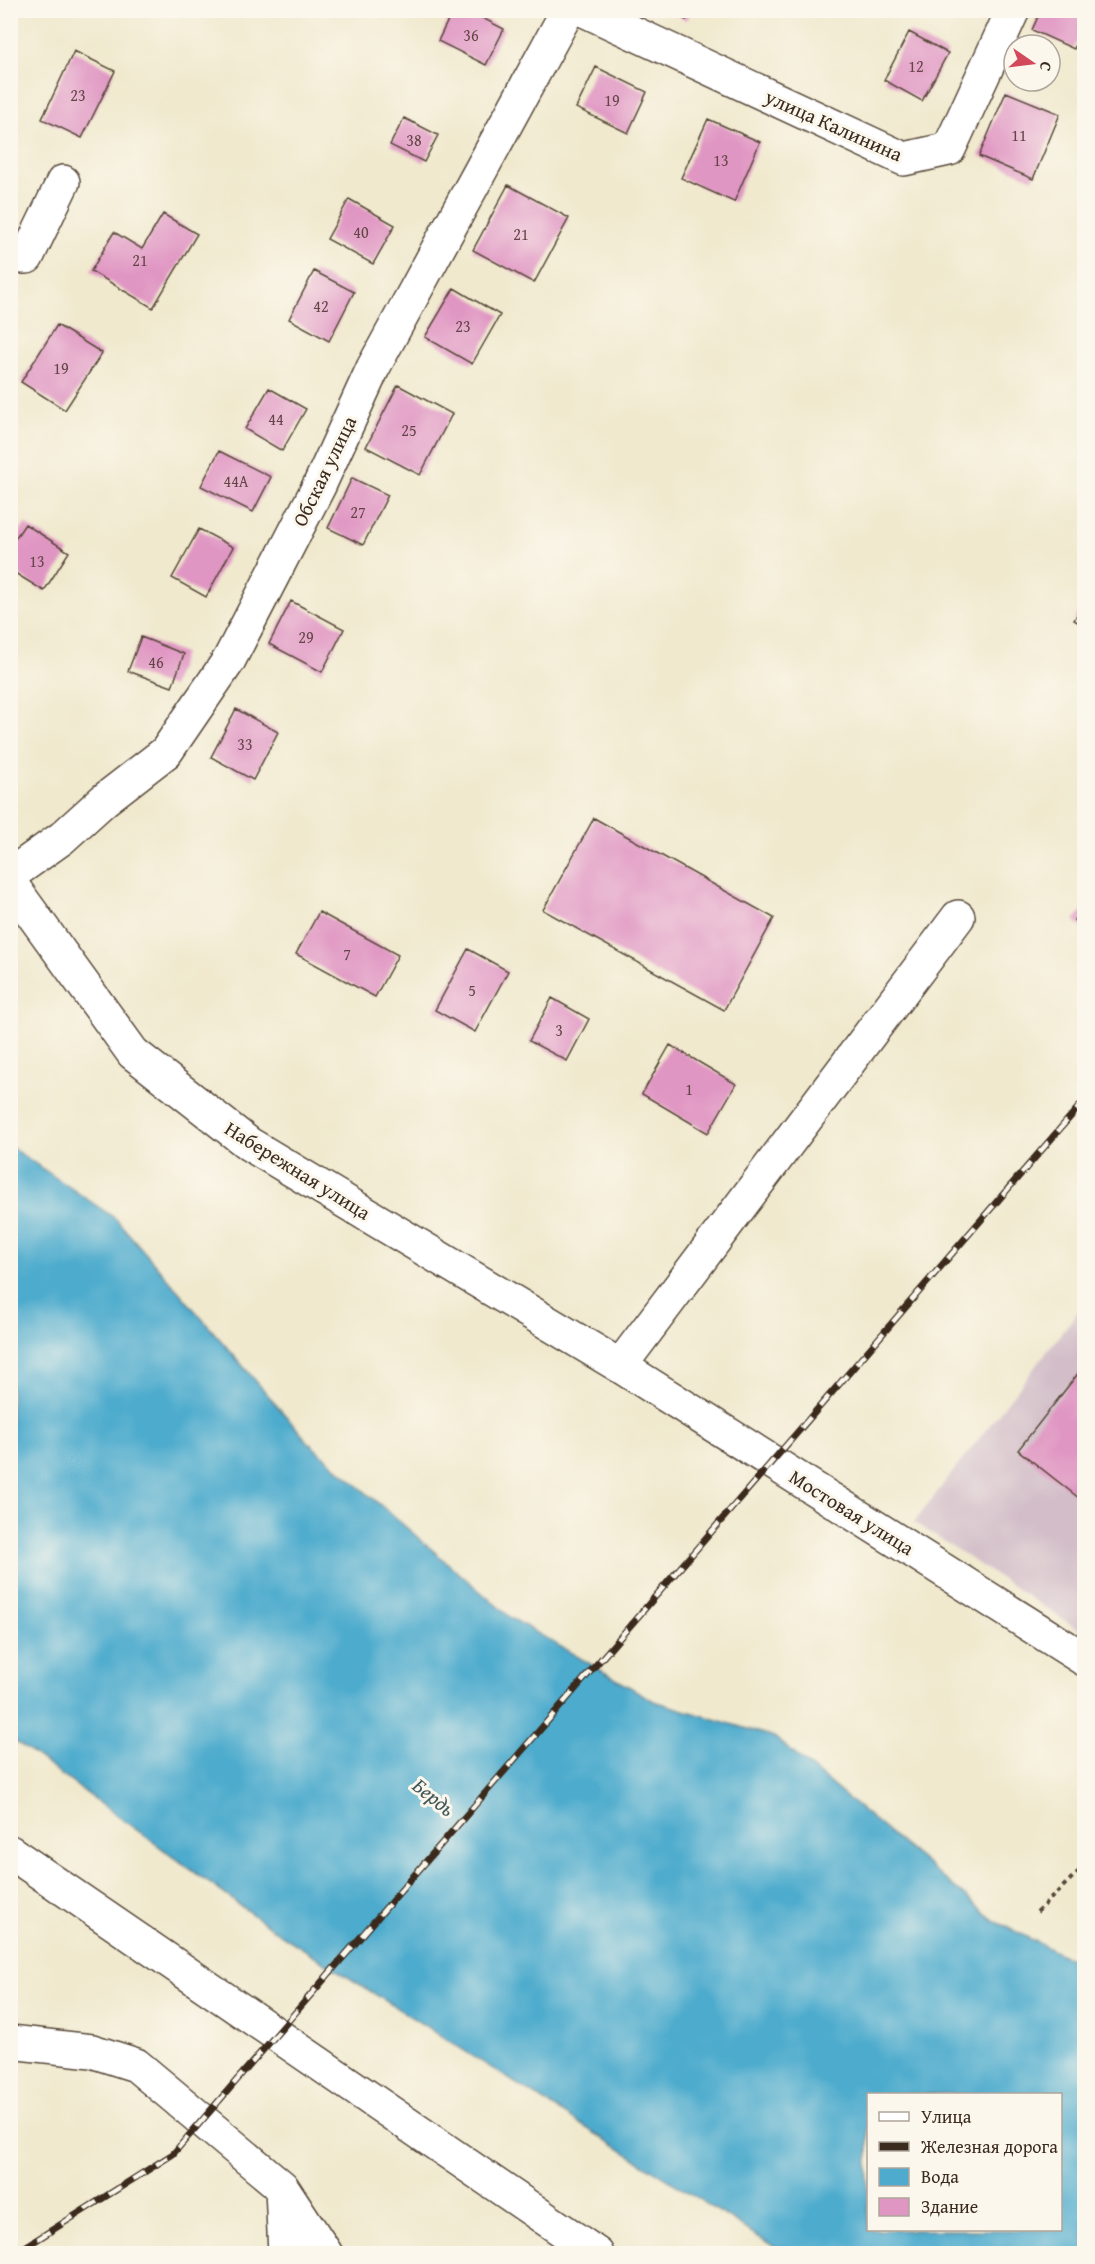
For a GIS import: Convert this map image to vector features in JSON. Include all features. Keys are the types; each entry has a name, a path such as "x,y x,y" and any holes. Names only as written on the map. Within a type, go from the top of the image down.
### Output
{"street":[{"name":"Обская улица","path":"10,875 62,838 104,800 166,752 229,660 319,486 373,368 568,10"},
{"name":"улица Калинина","path":"584,10 904,159 949,148 1013,10"},
{"path":"10,257 27,256 63,182"},
{"name":"Набережная улица","path":"10,883 133,1053 249,1144 620,1366"},
{"path":"620,1366 958,917"},
{"name":"Мостовая улица","path":"620,1366 1084,1659"},
{"path":"10,1852 597,2253"},
{"path":"10,2042 92,2051 136,2065 282,2187 326,2253"},
{"path":"282,2187 285,2253"}],"path":[{"path":"1037,1912 1081,1869 1084,1869"}],"shaded area":[{"path":"1084,1304 1084,1633 914,1522"}],"water":[{"name":"Бердь","path":"11,1147 116,1219 311,1445 511,1618 654,1701 774,1737 995,1921 1084,1966 1084,2253 784,2253 275,1931 11,1738"}],"building":[{"path":"453,10 467,10 504,29 486,65 438,41"},
{"path":"668,10 691,10 686,20"},
{"path":"1041,10 1084,10 1084,25 1074,49 1062,44 1062,33 1039,33 1032,30"},
{"path":"909,32 948,53 922,101 884,80"},
{"path":"74,51 115,71 82,138 42,119"},
{"path":"596,67 647,92 628,133 576,108"},
{"path":"1006,93 1060,114 1033,179 979,156"},
{"path":"404,118 438,135 424,162 390,145"},
{"path":"708,119 760,142 734,202 681,178"},
{"path":"508,185 569,218 534,283 473,250"},
{"path":"349,199 395,225 373,264 327,239"},
{"path":"163,214 197,234 153,308 91,271 114,232 142,249"},
{"path":"314,271 354,292 329,341 289,319"},
{"path":"454,288 500,315 472,364 425,337"},
{"path":"57,325 102,353 65,410 21,382"},
{"path":"398,385 452,414 420,475 366,447"},
{"path":"269,388 306,409 282,451 245,429"},
{"path":"219,451 271,477 253,512 201,486"},
{"path":"352,478 388,495 363,545 328,528"},
{"path":"25,524 69,552 44,591 10,570 10,546"},
{"path":"199,529 233,547 206,597 172,578"},
{"path":"291,601 344,629 322,672 269,644"},
{"path":"1084,603 1084,626 1074,620"},
{"path":"141,637 184,654 172,687 128,671"},
{"path":"236,709 278,732 253,780 211,757"},
{"path":"594,818 774,918 724,1010 543,910"},
{"path":"1084,909 1084,930 1074,920"},
{"path":"319,912 398,955 375,997 296,954"},
{"path":"468,949 508,971 475,1032 435,1010"},
{"path":"552,998 589,1019 567,1061 529,1041"},
{"path":"670,1045 736,1084 708,1133 642,1094"},
{"path":"1084,1366 1084,1502 1018,1450"}],"railway":[{"path":"14,2254 173,2154 1084,1101"}]}
